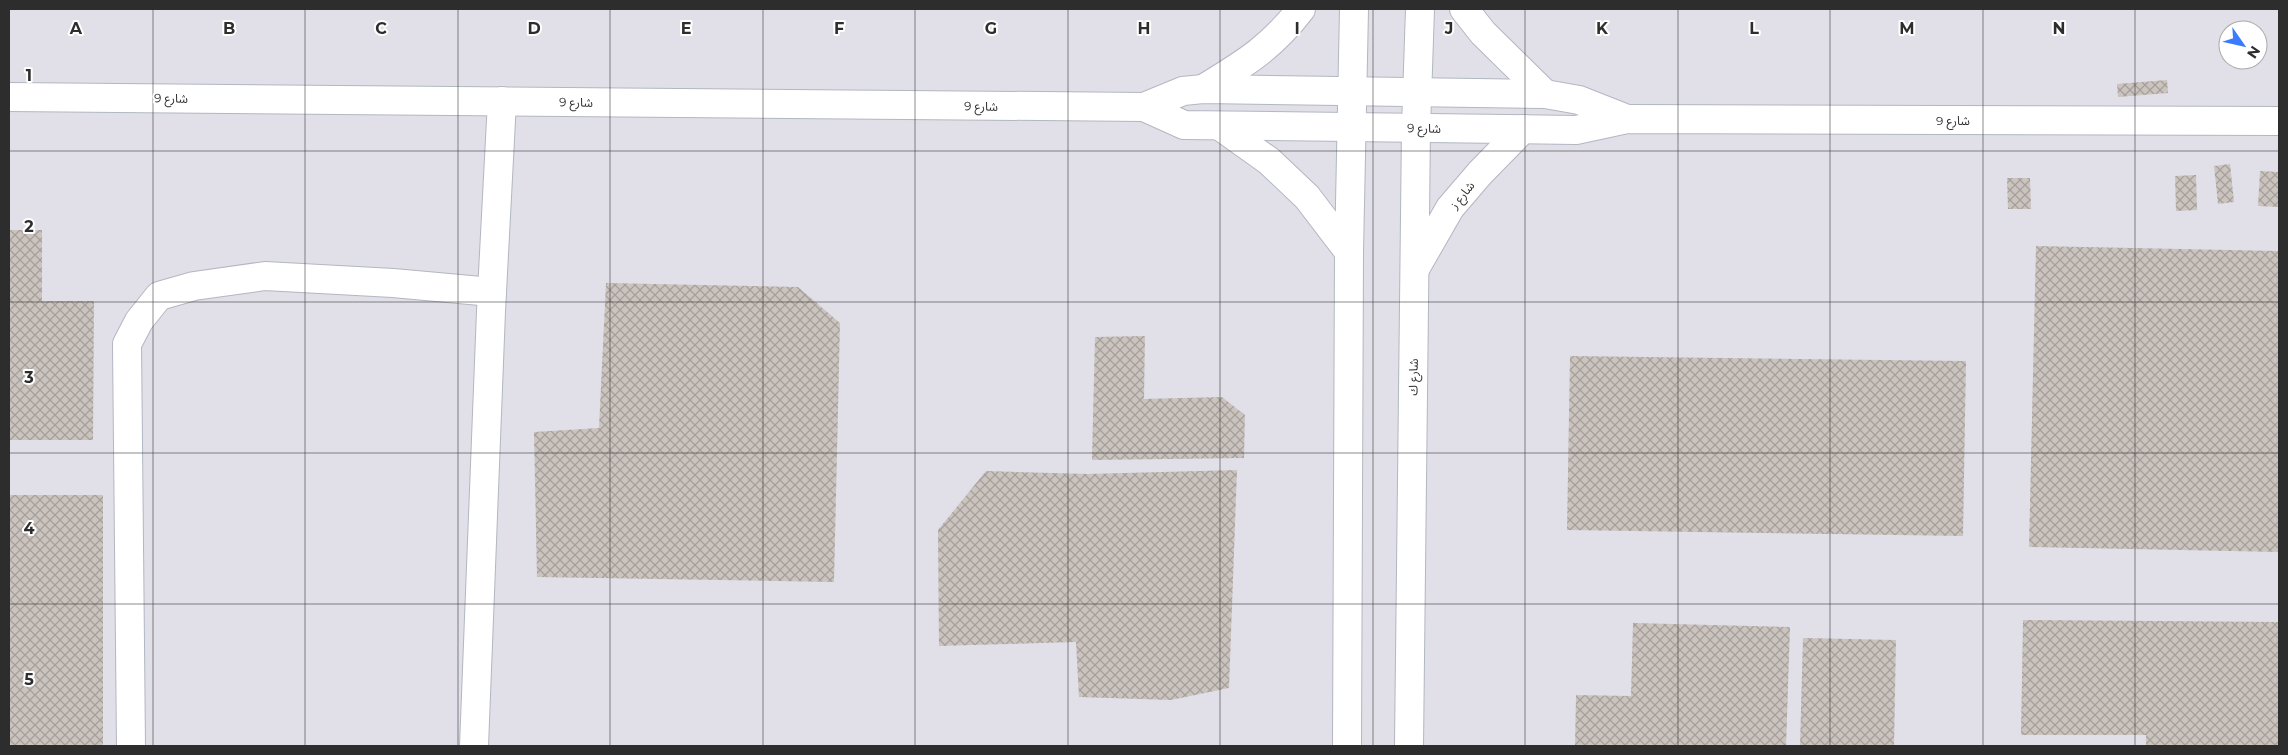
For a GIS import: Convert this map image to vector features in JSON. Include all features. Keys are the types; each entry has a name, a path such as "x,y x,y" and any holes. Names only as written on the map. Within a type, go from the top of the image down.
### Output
{"street":[{"path":"1203,89 1255,57 1285,30 1301,9"},
{"path":"1347,746 1349,252 1354,9"},
{"name":"شارع ك","path":"1409,746 1416,128 1420,9"},
{"path":"1464,9 1483,33 1545,94"},
{"name":"شارع 9","path":"1144,108 1183,91 1203,89 1545,94 1579,100 1627,119"},
{"name":"شارع 9","path":"9,97 1144,108 1184,125 1576,130 1627,119 2279,121"},
{"path":"474,746 492,292 502,101"},
{"path":"1220,126 1269,161 1307,197 1349,252"},
{"name":"شارع ز","path":"1415,271 1450,208 1480,173 1523,129"},
{"path":"131,746 127,344 139,321 159,296 194,286 266,276 393,283 492,292"}],"shaded area":[{"path":"9,9 2279,9 2279,746 9,746"}],"building":[{"path":"2167,80 2168,93 2118,97 2117,84"},
{"path":"2230,164 2234,202 2218,204 2214,166"},
{"path":"2260,171 2279,172 2279,207 2258,206"},
{"path":"2196,175 2197,210 2176,211 2175,176"},
{"path":"2007,178 2030,178 2031,209 2008,209"},
{"path":"9,230 42,230 42,301 94,301 93,440 9,440"},
{"path":"2036,246 2279,251 2279,552 2029,547"},
{"path":"606,283 798,287 840,323 834,582 537,577 534,432 599,428"},
{"path":"1145,336 1144,399 1222,397 1245,415 1244,458 1092,460 1095,337"},
{"path":"1570,356 1966,361 1963,536 1567,530"},
{"path":"1237,470 1229,688 1171,700 1079,697 1076,642 939,646 938,530 986,471 1088,474"},
{"path":"9,495 103,495 103,746 9,746"},
{"path":"2023,620 2279,622 2279,746 2146,746 2146,735 2021,735"},
{"path":"1633,623 1790,627 1786,746 1575,746 1576,695 1631,696"},
{"path":"1803,638 1896,640 1894,746 1800,746"}]}
